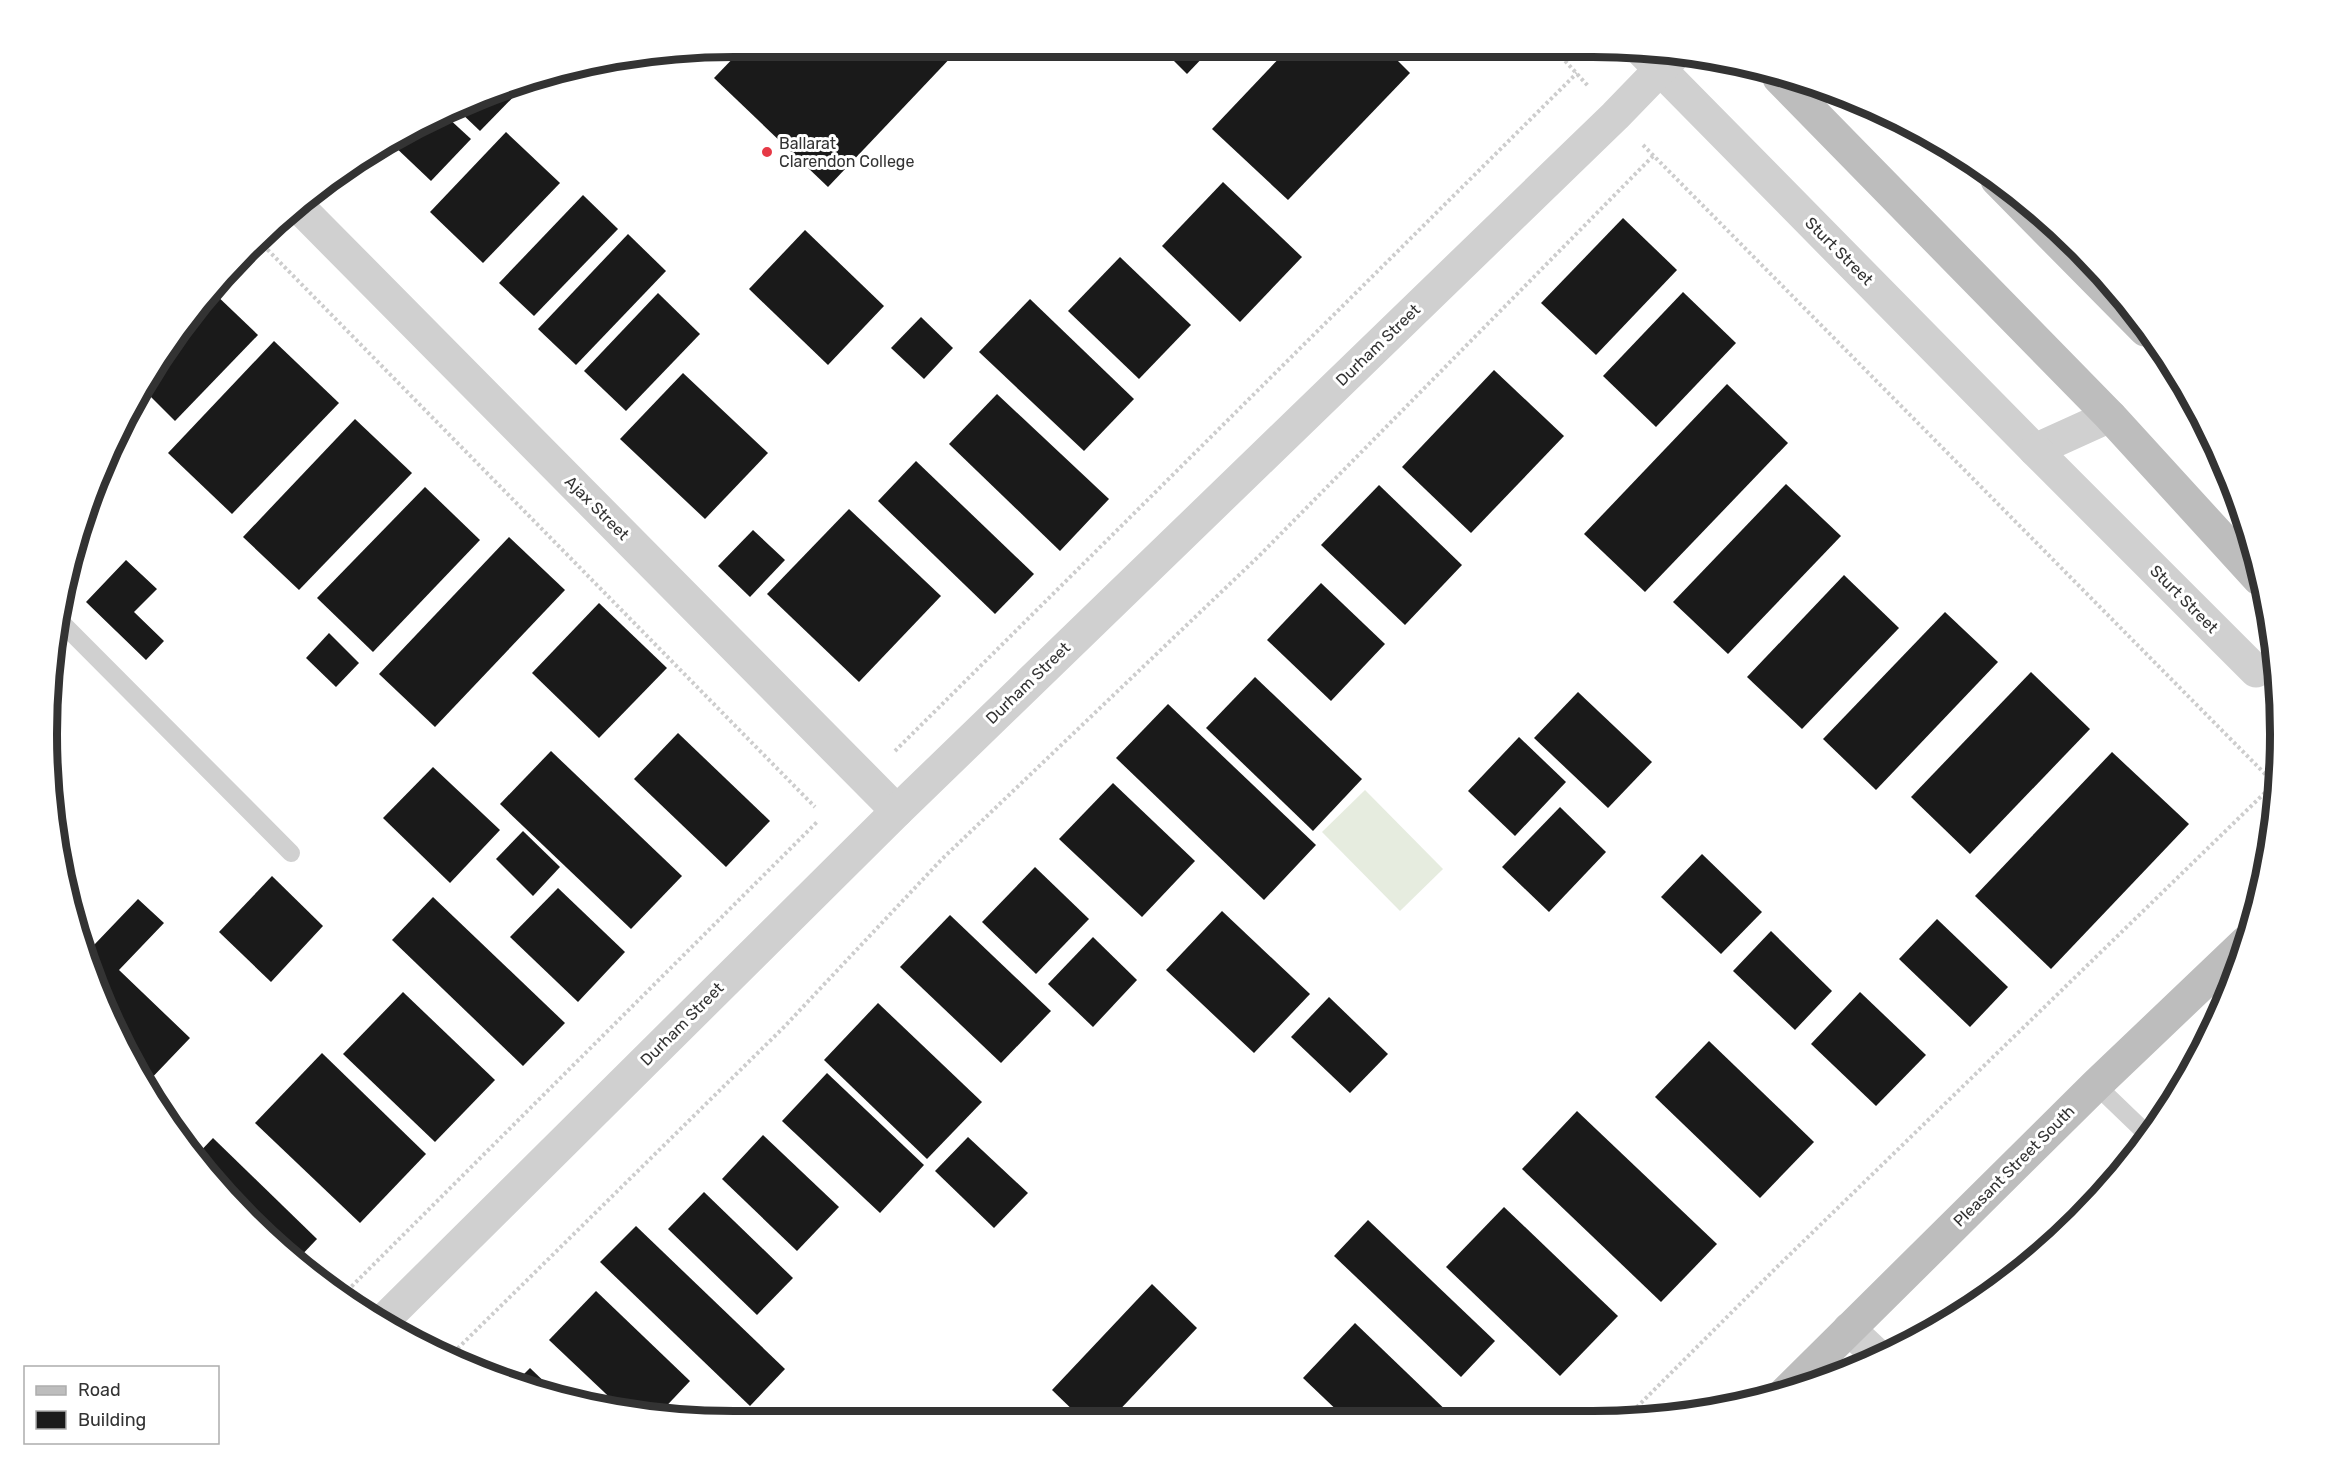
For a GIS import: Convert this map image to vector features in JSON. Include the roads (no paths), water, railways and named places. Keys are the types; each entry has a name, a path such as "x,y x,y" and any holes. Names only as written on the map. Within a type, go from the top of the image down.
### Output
{"main road":[{"path":"1786,86 2110,416 2249,568"},
{"path":"2062,246 2084,268"},
{"name":"Pleasant Street South","path":"1800,1378 2096,1085 2233,954"}],"street":[{"name":"Durham Street","path":"388,1316 1658,60"},
{"name":"Sturt Street","path":"1663,61 2035,450 2256,671"},
{"name":"Ajax Street","path":"304,212 897,811"},
{"path":"2035,450 2110,416"},
{"path":"1850,1329 1871,1350"}],"lane":[{"path":"66,627 291,854"},
{"path":"2096,1085 2142,1129"}],"place":[{"name":"Ballarat Clarendon College","path":"767,152"}]}
